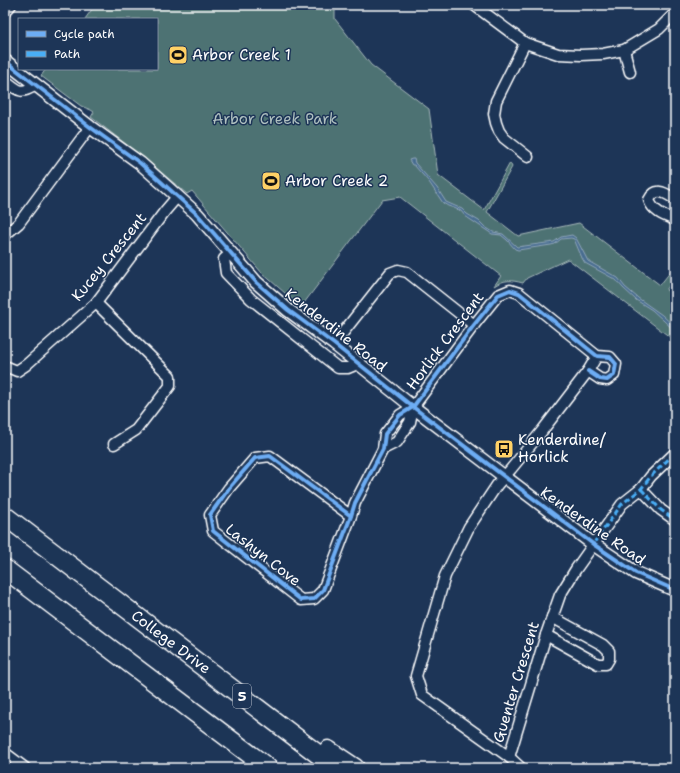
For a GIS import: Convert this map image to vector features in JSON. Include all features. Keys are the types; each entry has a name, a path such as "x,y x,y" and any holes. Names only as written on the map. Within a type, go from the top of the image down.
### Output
{"highway":[{"name":"College Drive","path":"5,516 336,768"},
{"path":"5,570 268,768"},
{"path":"147,624 355,768"}],"street":[{"path":"5,12 11,5"},
{"path":"474,5 525,43 558,54 581,55 603,54 624,50 659,28 675,12"},
{"path":"525,43 496,101 494,114 499,131 504,138 528,157"},
{"path":"624,50 630,72"},
{"name":"Kenderdine Road","path":"5,61 90,128 140,163 196,214 256,282 288,310 360,363 504,477 593,544 636,573 675,590"},
{"path":"5,80 18,90 26,90 36,84"},
{"path":"5,235 19,223 90,128"},
{"path":"675,198 663,192 659,192 654,193 649,200 651,206 659,213 675,220"},
{"name":"Kucey Crescent","path":"5,366 17,371 26,365 96,303 177,197"},
{"name":"Kenderdine Road","path":"230,254 224,259 226,273 251,299 338,368 348,368 360,363"},
{"path":"334,344 390,273 398,270 406,272 474,325"},
{"name":"Horlick Crescent","path":"414,407 498,295 510,290 520,293 597,356 610,357 616,364 614,375 607,380 600,379 588,371"},
{"path":"96,303 170,376 170,386 136,430 114,444"},
{"path":"504,477 542,431 588,371 597,356"},
{"name":"Lashyn Cove","path":"351,516 270,456 255,458 229,488 210,515 212,531 301,600 314,599 323,590 351,516 355,503 383,449 397,442 410,422 414,407"},
{"name":"Guenter Crescent","path":"504,477 469,527 445,576 416,676 422,695 509,757 546,635 560,595 593,544 622,504 641,489 651,476 675,452"},
{"path":"641,489 661,510 675,520"},
{"path":"546,635 598,664 606,664 609,659 609,651 603,645 552,617"},
{"path":"5,753 24,768"},
{"path":"509,757 521,768"}],"green space":[{"name":"Arbor Creek Park","path":"95,5 335,5 335,19 371,65 429,109 438,175 484,210 510,163 512,167 487,212 518,236 579,223 660,285 675,266 675,278 666,290 675,297 675,341 568,259 527,278 523,283 508,281 501,282 494,286 501,276 400,197 382,200 301,307 262,273 192,191 187,194 91,117 94,112 81,106 41,76 45,70 158,70 158,18 86,18"}],"water":[{"path":"414,159 415,163 437,188 446,202 462,209 493,232 503,234 517,247 554,242 561,237 572,235 576,238 588,261 618,278 625,287 662,315 675,327 675,331 652,310 636,300 616,280 585,263 574,239 561,239 555,244 551,245 518,250 515,249 501,235 492,234 465,216 461,211 443,203 429,182 414,165 412,165 409,160"}],"marked path":[{"path":"593,544 622,504 641,489 651,476 675,453"},
{"path":"641,489 661,510 675,520"}],"cycle path":[{"path":"5,61 90,127 140,163 197,214 256,282 288,310 593,544 636,573 675,590"},
{"path":"351,516 270,456 255,458 229,488 210,515 213,531 301,600 314,599 323,590 351,516 355,503 383,449 385,434 400,415 413,407 498,295 510,290 519,293 597,356 610,357 616,364 614,375 607,380 600,379 588,371"}],"place":[{"name":"Arbor Creek 1","path":"178,55"},
{"name":"Arbor Creek 2","path":"271,181"},
{"name":"Kenderdine/ Horlick","path":"504,449"}]}
